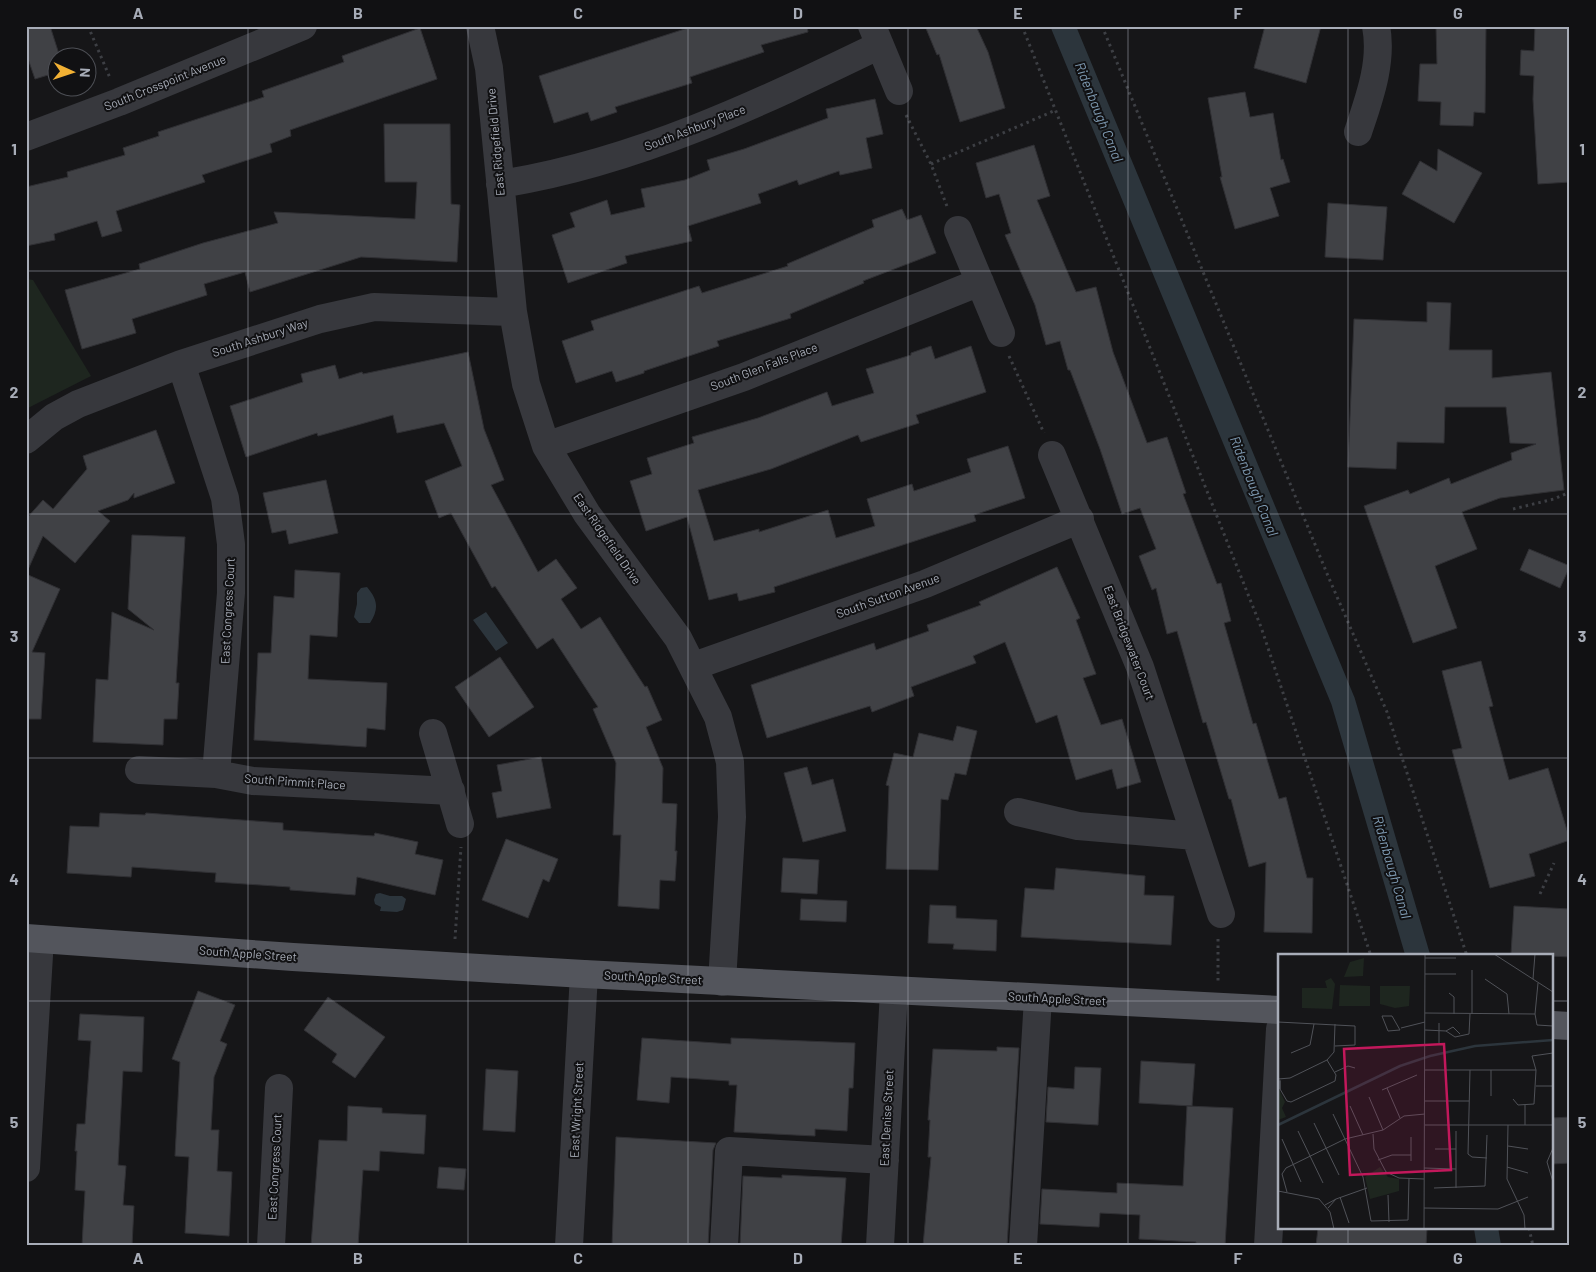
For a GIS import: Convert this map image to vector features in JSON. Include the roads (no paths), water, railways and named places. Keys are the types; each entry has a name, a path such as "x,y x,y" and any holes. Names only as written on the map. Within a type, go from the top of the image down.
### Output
{"main road":[{"name":"South Apple Street","path":"33,938 293,958 1278,1010"},
{"path":"1554,1026 1570,1026"}],"street":[{"name":"South Crosspoint Avenue","path":"26,137 119,102 304,26"},
{"name":"East Ridgefield Drive","path":"480,26 489,68 513,312 526,384 546,446 587,514 678,638 694,666 718,717 730,762 732,817 722,982"},
{"path":"1358,132 1373,85 1378,38 1376,26"},
{"name":"South Ashbury Place","path":"500,184 550,176 618,157 768,99 876,36 902,102"},
{"path":"954,223 1004,342"},
{"name":"South Glen Falls Place","path":"546,446 744,376 980,282"},
{"name":"South Ashbury Way","path":"26,440 54,417 78,404 181,364 320,319 374,307 513,312"},
{"name":"East Congress Court","path":"181,364 225,498 231,544 231,592 216,774"},
{"name":"East Bridgewater Court","path":"1049,446 1140,667 1195,836 1219,923"},
{"name":"South Sutton Avenue","path":"694,666 925,584 1080,519"},
{"path":"433,733 460,824"},
{"name":"South Pimmit Place","path":"139,770 216,774 253,781 451,791"},
{"path":"1018,812 1078,826 1195,836"},
{"path":"26,1168 33,938"},
{"name":"East Wright Street","path":"569,1246 584,974"},
{"name":"East Denise Street","path":"880,1246 894,991"},
{"path":"1024,1246 1038,998"},
{"path":"1268,1246 1278,1064"},
{"name":"East Congress Court","path":"271,1246 279,1088"},
{"path":"724,1246 729,1152 885,1160"}],"waterway":[{"name":"Ridenbaugh Canal","path":"1063,26 1343,701 1417,954"},
{"name":"Ridenbaugh Canal","path":"1486,1230 1489,1246"}]}
